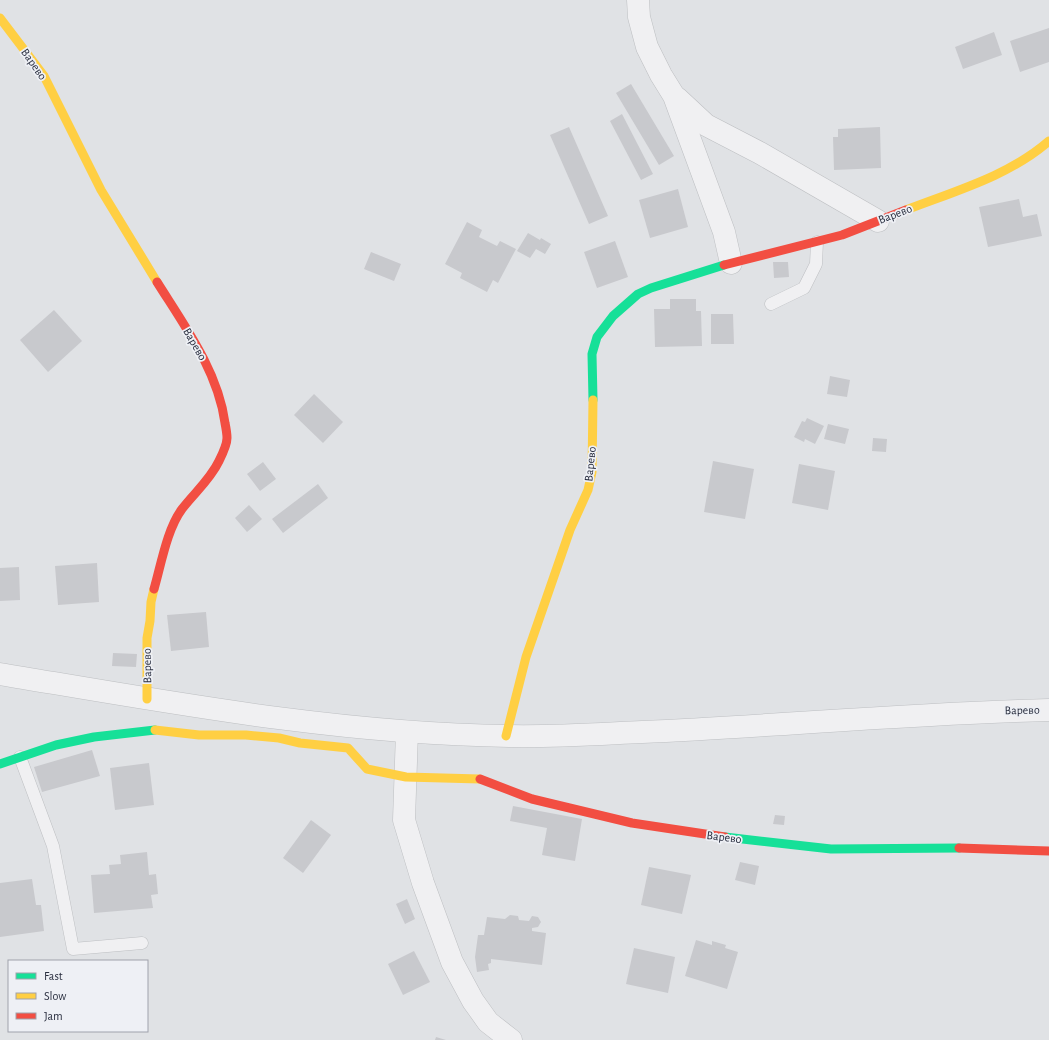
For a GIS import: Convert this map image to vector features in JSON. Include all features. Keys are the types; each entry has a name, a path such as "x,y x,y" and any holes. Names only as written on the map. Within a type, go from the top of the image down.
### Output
{"street":[{"path":"638,0 639,17 647,47 661,75 674,96 724,232 731,264"},
{"name":"Варево","path":"0,18 44,76 101,190 208,366 218,388 223,407 226,440 224,452 211,475 181,510 174,524 166,545 151,602 147,638 147,699"},
{"path":"674,96 706,124 767,157 878,221"},
{"name":"Варево","path":"506,736 526,657 570,530 588,490 592,472 593,444 592,354 597,337 613,316 638,294 651,288 731,264 842,235 998,174 1016,165 1042,148 1049,141"},
{"name":"Варево","path":"0,674 147,699 307,722 407,732 506,736 712,729 998,711 1049,710"},
{"name":"Варево","path":"0,764 56,745 94,737 152,730 199,735 279,738 300,743 348,748 367,770 406,777 479,780 532,799 624,821 722,837 831,848 985,848 1049,851"},
{"path":"407,732 404,820 423,883 452,962 473,1001 488,1022 511,1040"}],"lane":[{"path":"771,304 804,288 816,264 817,242"},
{"path":"20,757 53,846 73,949 142,943"}],"building":[{"path":"1049,28 1049,62 1020,72 1010,41"},
{"path":"994,32 1002,55 963,69 955,47"},
{"path":"631,84 674,156 659,165 616,93"},
{"path":"622,114 653,174 641,180 610,121"},
{"path":"569,127 608,216 589,224 550,135"},
{"path":"880,127 881,168 834,170 833,137 838,137 838,129"},
{"path":"678,189 688,227 650,238 639,200"},
{"path":"1019,199 1023,217 1037,214 1042,236 988,247 979,207"},
{"path":"467,222 482,230 479,237 497,246 500,241 516,249 498,283 493,280 487,292 460,278 462,273 445,264"},
{"path":"528,233 551,244 545,254 536,249 530,258 517,251"},
{"path":"615,241 628,277 597,288 584,252"},
{"path":"371,252 401,264 394,281 364,269"},
{"path":"773,262 788,262 789,277 774,278"},
{"path":"670,299 696,299 696,311 701,311 702,346 655,347 654,309 670,309"},
{"path":"54,310 82,341 48,372 20,340"},
{"path":"711,314 733,314 734,344 711,344"},
{"path":"830,376 850,380 847,397 827,394"},
{"path":"314,394 343,422 323,443 294,415"},
{"path":"807,418 824,426 815,444 805,439 804,442 794,437 802,421 805,422"},
{"path":"828,424 849,429 845,444 824,439"},
{"path":"873,438 887,439 886,452 872,451"},
{"path":"713,461 754,469 745,519 704,512"},
{"path":"263,462 276,479 260,491 247,474"},
{"path":"799,464 835,471 828,510 792,503"},
{"path":"318,484 328,498 283,533 272,519"},
{"path":"249,505 262,519 247,532 235,518"},
{"path":"97,563 99,602 58,605 55,566"},
{"path":"19,567 20,600 0,601 0,568"},
{"path":"206,612 209,647 171,651 167,615"},
{"path":"113,653 137,654 136,667 112,666"},
{"path":"92,750 100,776 42,792 34,767"},
{"path":"149,763 154,805 115,810 110,768"},
{"path":"513,806 582,819 575,861 542,855 547,828 510,821"},
{"path":"775,815 785,816 784,825 773,824"},
{"path":"311,820 331,835 303,873 283,858"},
{"path":"147,852 149,875 156,874 158,894 151,895 153,908 94,913 91,875 110,874 109,865 121,864 120,855"},
{"path":"740,862 759,866 755,885 735,880"},
{"path":"649,867 691,875 682,914 641,905"},
{"path":"32,879 36,905 41,905 44,931 0,937 0,883"},
{"path":"407,899 415,919 405,924 396,904"},
{"path":"510,915 518,916 519,920 529,921 532,916 538,917 541,922 538,927 532,928 532,931 546,933 542,965 491,959 491,963 488,964 489,970 477,972 475,957 478,935 484,935 487,917 505,919"},
{"path":"696,940 712,945 712,941 726,945 725,948 738,952 727,989 685,976"},
{"path":"634,948 675,957 668,993 626,984"},
{"path":"414,951 430,982 403,995 388,964"},
{"path":"436,1037 446,1040 435,1040"}],"traffic: fast":[{"path":"593,400 592,354 597,337 613,316 638,294 651,288 724,265"},
{"path":"0,764 56,745 94,737 155,730"},
{"path":"725,837 831,849 959,848"}],"traffic: slow":[{"path":"0,18 44,76 101,190 157,282"},
{"path":"906,210 981,182 1017,164 1049,141"},
{"path":"506,736 526,657 570,530 588,490 592,472 593,400"},
{"path":"147,699 147,638 154,589"},
{"path":"155,730 199,735 246,735 279,738 300,743 348,748 367,769 406,777 480,779"}],"traffic: jam":[{"path":"724,265 842,235 906,210"},
{"path":"154,589 172,527 182,509 207,480 215,468 224,450 227,438 221,404 208,367 189,332 157,282"},
{"path":"480,779 532,799 632,823 725,837"},
{"path":"959,848 1049,851"}]}
